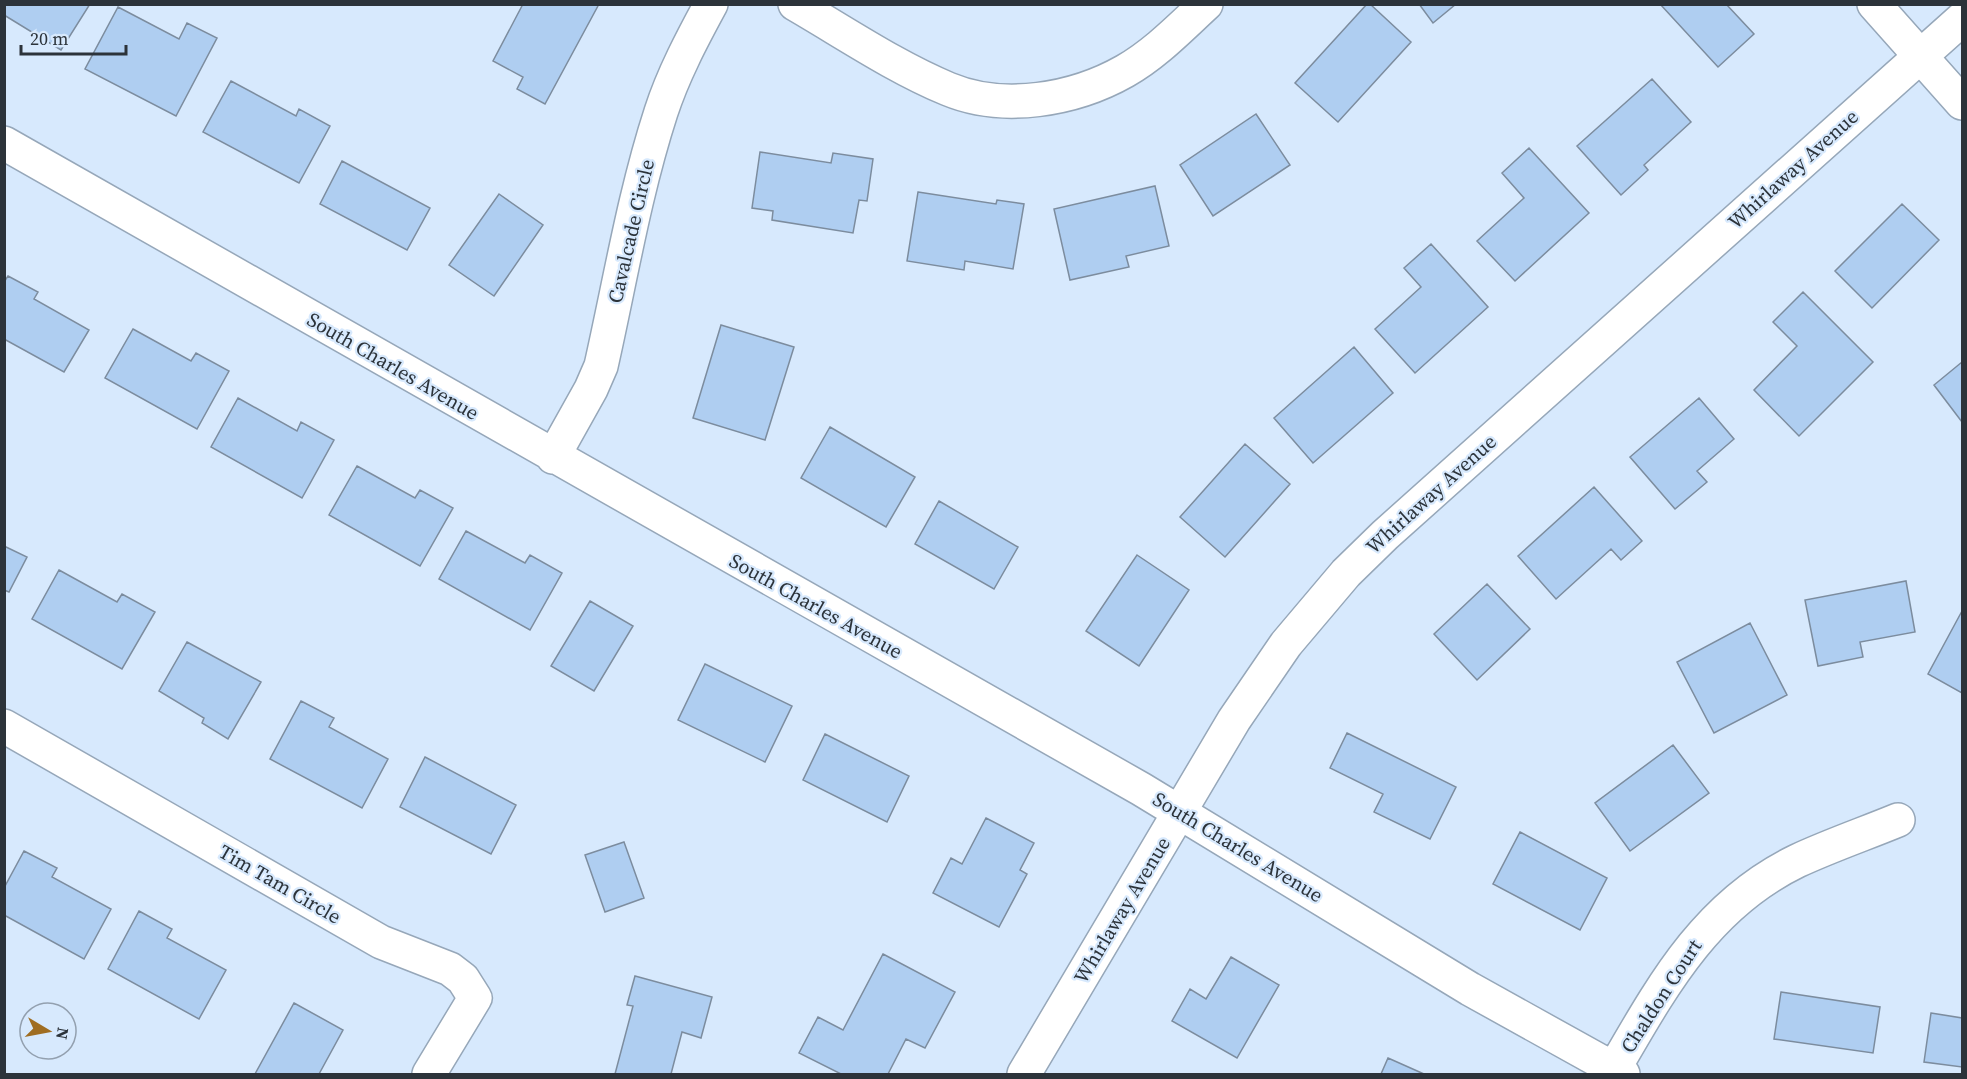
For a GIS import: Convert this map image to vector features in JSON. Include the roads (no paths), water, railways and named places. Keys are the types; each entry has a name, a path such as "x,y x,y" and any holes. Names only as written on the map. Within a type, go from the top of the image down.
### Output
{"street":[{"name":"Cavalcade Circle","path":"553,457 591,389 601,366 661,110 690,43 711,4"},
{"path":"795,4 948,89 1002,100 1047,98 1095,86 1125,71 1156,49 1206,4"},
{"path":"1874,4 1962,103"},
{"name":"Whirlaway Avenue","path":"1024,1074 1234,720 1286,645 1347,573 1384,535 1962,19"},
{"name":"South Charles Avenue","path":"4,143 1181,812 1470,989 1616,1073"},
{"name":"Tim Tam Circle","path":"4,726 381,942 450,969 463,979 475,998 429,1074"},
{"name":"Chaldon Court","path":"1616,1073 1684,955 1727,908 1755,886 1796,862 1898,820"}]}
